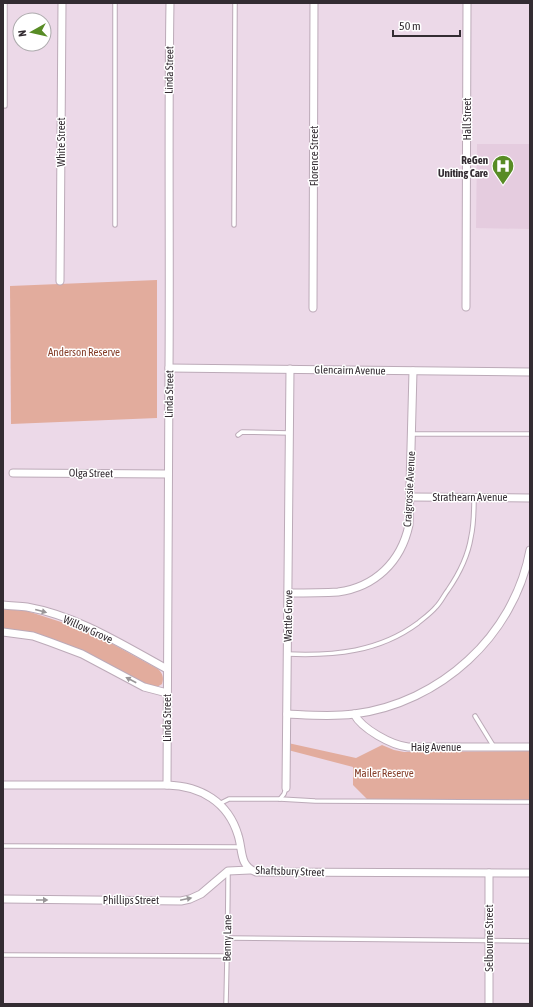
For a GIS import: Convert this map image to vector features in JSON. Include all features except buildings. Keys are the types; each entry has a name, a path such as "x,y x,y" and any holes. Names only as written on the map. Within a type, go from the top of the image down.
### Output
{"street":[{"name":"White Street","path":"60,281 62,3"},
{"name":"Linda Street","path":"167,785 169,368 168,132 170,3"},
{"name":"Florence Street","path":"313,308 314,3"},
{"name":"Hall Street","path":"466,307 467,3"},
{"name":"Glencairn Avenue","path":"169,368 530,372"},
{"name":"Wattle Grove","path":"286,788 290,369"},
{"name":"Craigrossie Avenue","path":"288,593 337,592 348,590 361,585 386,570 401,550 409,525 411,497 413,371"},
{"name":"Olga Street","path":"13,473 168,474"},
{"name":"Strathearn Avenue","path":"411,497 530,498"},
{"path":"287,714 330,716 354,714 377,710 404,702 425,692 460,668 480,649 494,632 508,610 520,586 530,550"},
{"name":"Willow Grove","path":"3,605 28,607 80,624 102,634 167,670"},
{"path":"3,632 33,636 50,642 82,654 144,687 167,693"},
{"name":"Haig Avenue","path":"354,714 364,727 399,746 530,746"},
{"name":"Shaftsbury Street","path":"3,785 167,785 198,790 219,804 231,820 236,828 244,862 250,870 256,872 530,873"},
{"path":"228,871 250,870"},
{"name":"Phillips Street","path":"3,899 181,901 201,894 228,871"},
{"name":"Selbourne Street","path":"489,873 489,1004"}],"lane":[{"path":"5,3 5,106"},
{"path":"115,3 115,225"},
{"path":"234,225 235,3"},
{"path":"238,435 242,432 290,433"},
{"path":"412,434 530,434"},
{"path":"288,654 340,653 362,650 390,640 423,619 436,608 456,578 463,564 472,536 474,497"},
{"path":"475,716 494,747"},
{"name":"Wattle Grove","path":"280,798 284,794 286,788"},
{"path":"219,804 229,799 280,798 315,801 530,802"},
{"path":"3,846 241,846"},
{"name":"Benny Lane","path":"226,1004 228,871"},
{"path":"228,938 530,941"},
{"path":"3,955 227,956"}],"shaded area":[{"name":"ReGen Uniting Care","path":"477,144 530,144 530,229 476,228"}],"green space":[{"name":"Anderson Reserve","path":"157,280 157,418 11,424 10,286"},
{"path":"3,609 27,611 89,631 158,669 163,676 162,684 157,687 153,687 73,647 3,629"},
{"name":"Mailer Reserve","path":"288,743 356,758 382,745 404,752 530,751 530,800 367,799 353,785 353,767 288,750"}],"place":[{"name":"ReGen Uniting Care","path":"503,186"}]}
